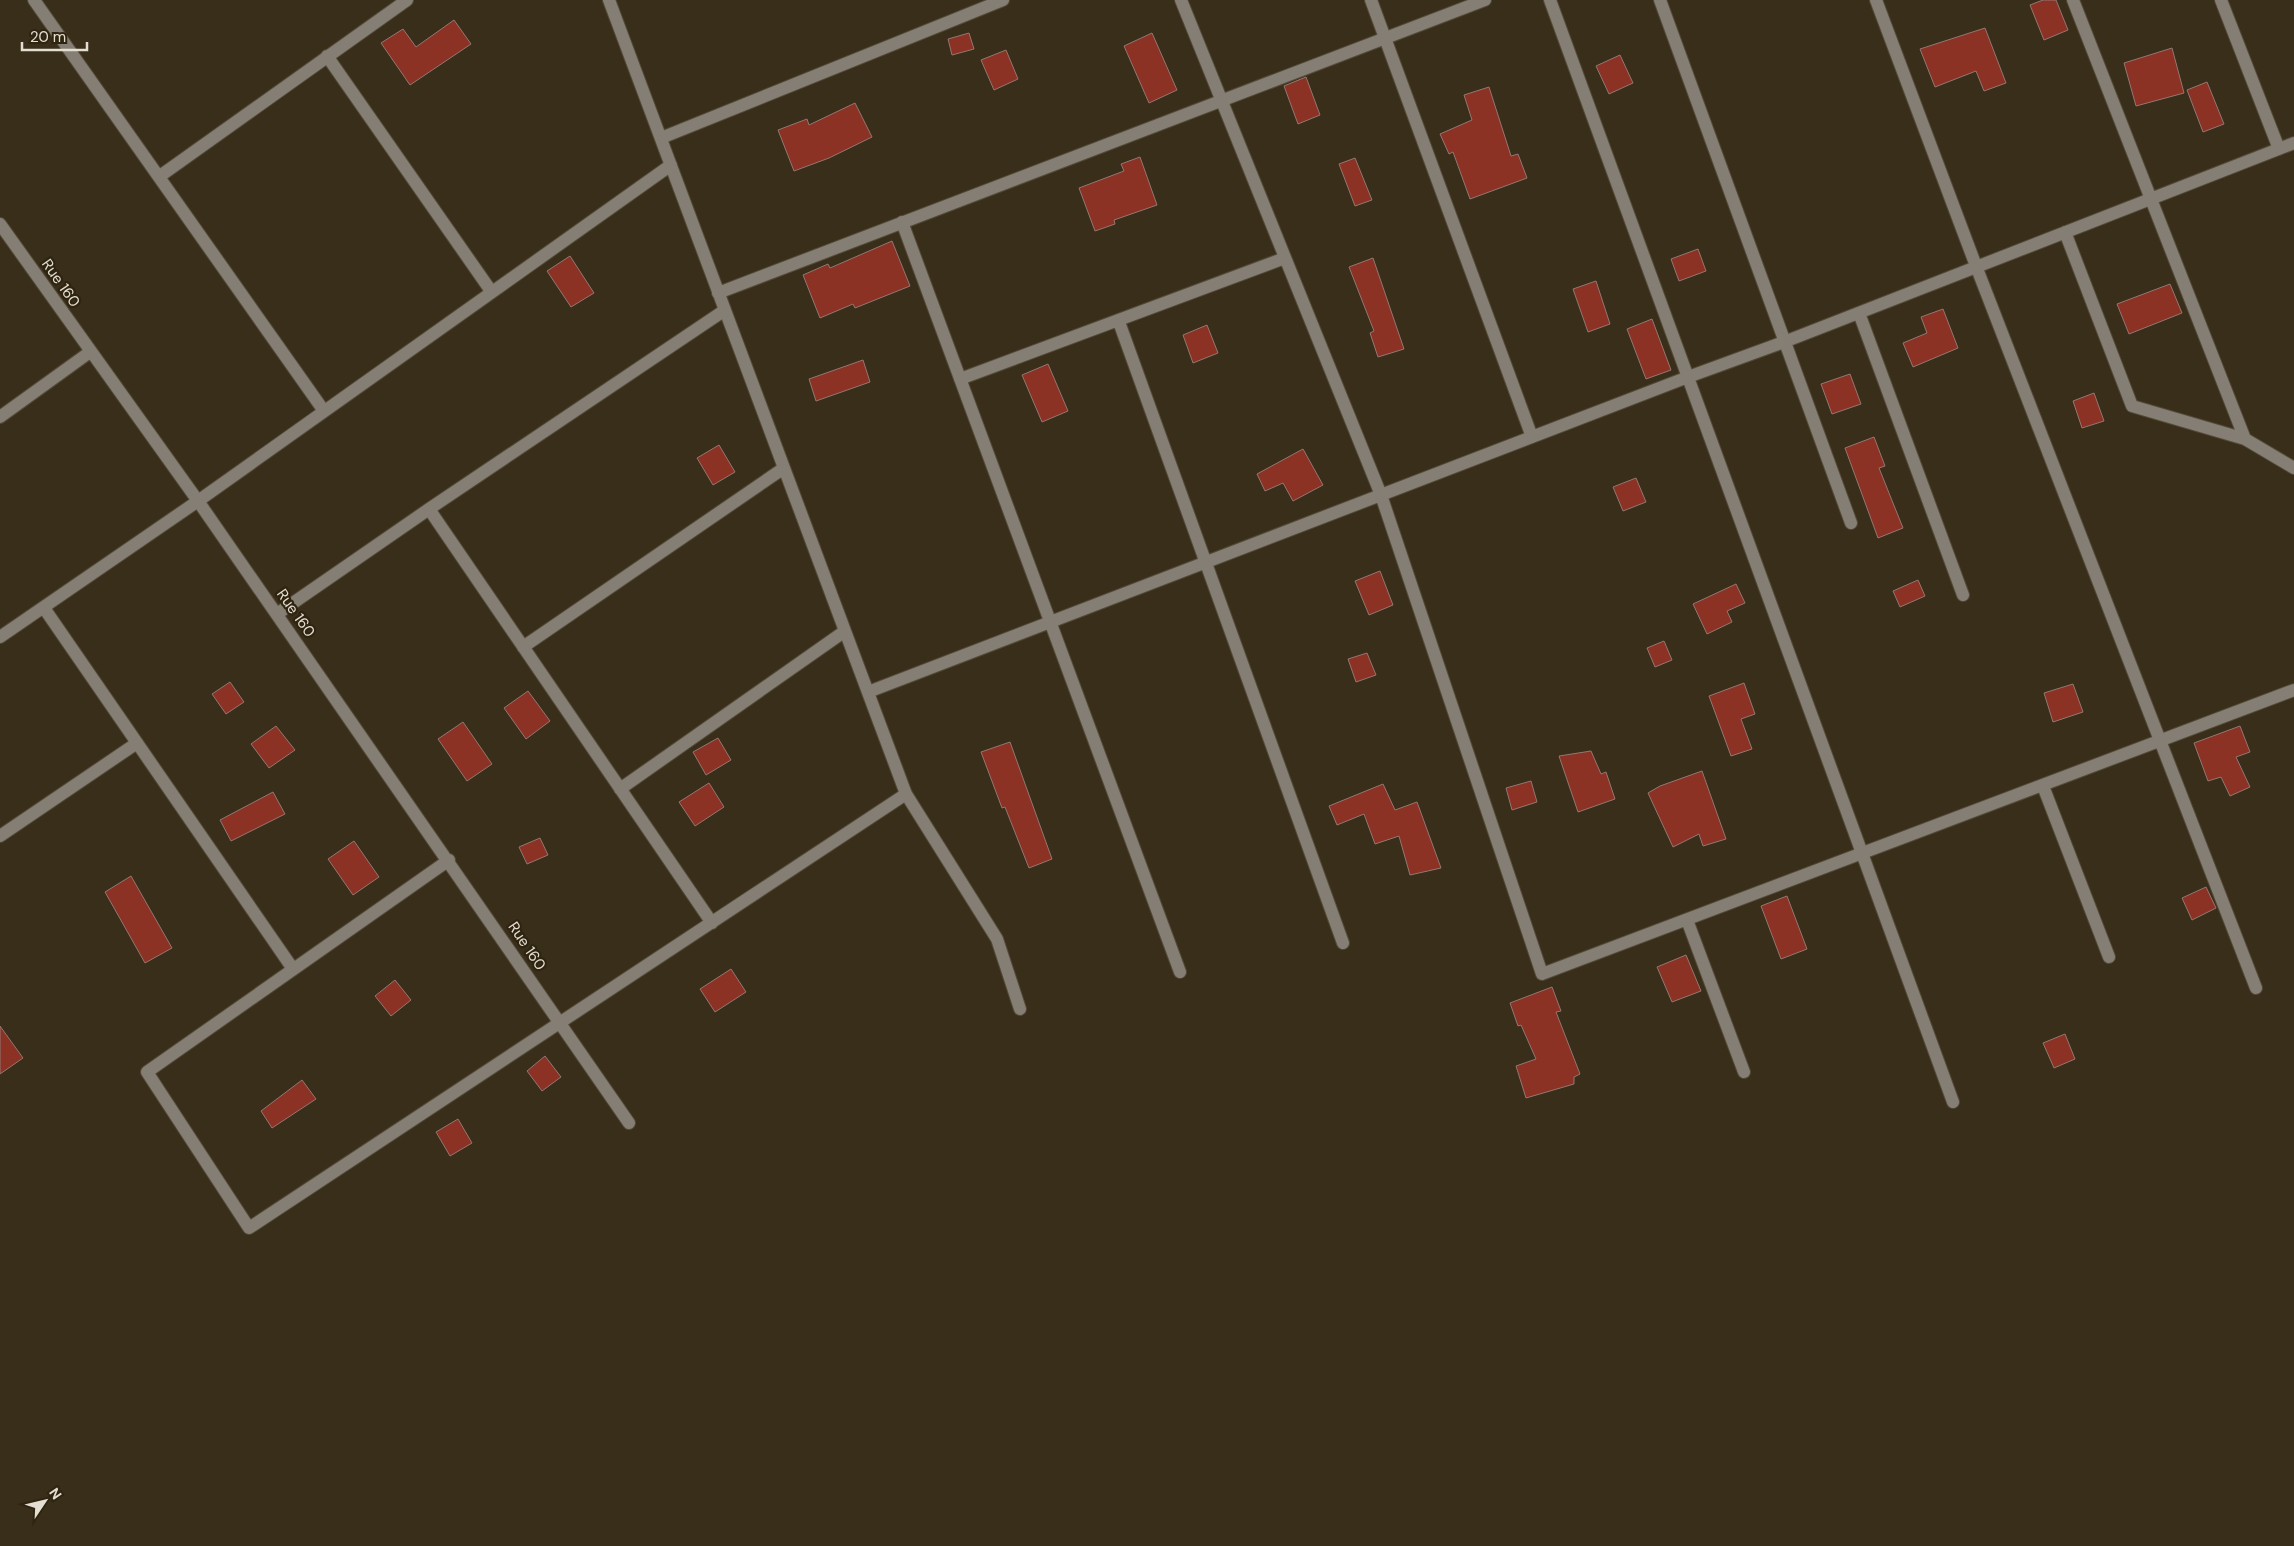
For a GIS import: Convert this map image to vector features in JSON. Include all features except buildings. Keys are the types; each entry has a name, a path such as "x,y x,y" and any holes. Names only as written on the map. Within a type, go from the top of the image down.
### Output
{"street":[{"path":"34,0 160,176 324,412"},
{"path":"160,176 327,56 392,4 406,0"},
{"path":"609,0 906,794 997,939 1020,1010"},
{"path":"1181,0 1381,495 1542,974 2294,690"},
{"path":"1370,0 1532,437"},
{"path":"718,292 1485,0"},
{"path":"1550,0 1953,1102"},
{"path":"1660,0 1852,523"},
{"path":"1876,0 1976,266 2256,988"},
{"path":"2073,0 2246,438"},
{"path":"2222,0 2279,149"},
{"path":"661,138 996,1"},
{"path":"327,56 491,291"},
{"path":"868,692 1688,377 1784,342 2294,144"},
{"path":"0,637 198,501 491,291 671,165"},
{"path":"902,222 1180,972"},
{"name":"Rue 160","path":"0,224 198,501 449,860 629,1123"},
{"path":"2065,232 2132,406 2246,438 2294,468"},
{"path":"960,379 1118,322 1285,258"},
{"path":"277,614 429,509 725,310"},
{"path":"1859,313 1963,596"},
{"path":"1118,322 1343,942"},
{"path":"0,417 90,352"},
{"path":"523,647 784,468"},
{"path":"429,509 712,923"},
{"path":"44,608 294,969"},
{"path":"620,790 845,631"},
{"path":"0,836 138,743"},
{"path":"2043,786 2109,957"},
{"path":"449,860 147,1072 249,1228 561,1024 906,794"},
{"path":"1687,920 1744,1072"}]}
